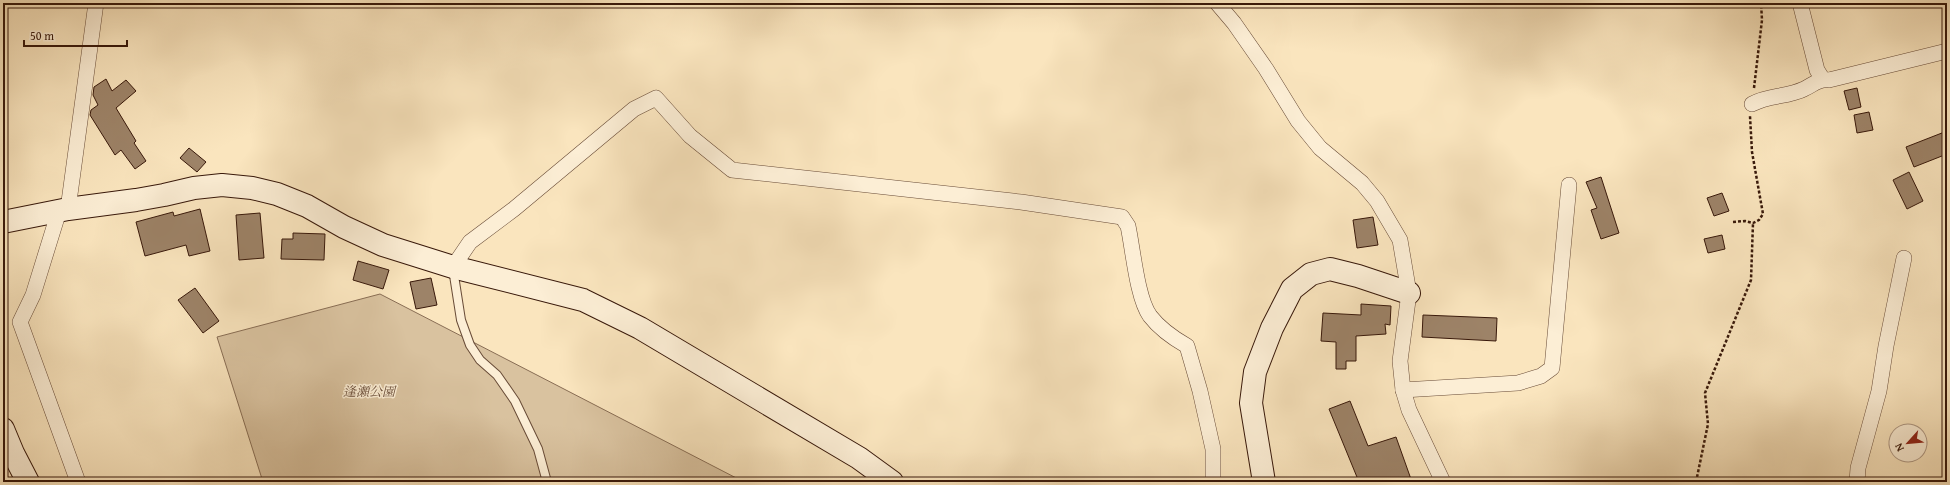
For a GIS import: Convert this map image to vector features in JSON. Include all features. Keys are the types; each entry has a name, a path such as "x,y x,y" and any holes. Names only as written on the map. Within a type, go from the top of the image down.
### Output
{"street":[{"path":"78,482 20,322 34,296 63,210 96,3"},
{"path":"1217,3 1234,23 1266,69 1294,116 1320,148 1362,183 1377,201 1400,240 1409,293 1400,361 1403,390 1409,410 1443,482"},
{"path":"1800,3 1817,70 1822,78 1829,80 1947,51"},
{"path":"1752,104 1760,99 1802,90 1822,78"},
{"path":"453,267 470,242 514,209 634,109 656,98 690,136 732,170 1021,202 1122,217 1128,226 1141,297 1149,315 1170,337 1187,346 1214,449 1213,482"},
{"path":"3,222 63,210 164,196 194,188 222,185 252,188 277,194 307,206 344,227 384,245 453,267 582,300 640,328 859,458 892,482"},
{"path":"1403,390 1518,382 1541,376 1552,368 1569,185"},
{"path":"1857,482 1858,468 1879,390 1886,346 1904,258"},
{"path":"1264,482 1251,403 1254,372 1272,328 1292,289 1311,274 1330,269 1378,282 1409,293"},
{"path":"3,429 28,482"}],"lane":[{"path":"453,267 461,320 470,345 480,360 497,374 515,401 538,449 547,482"}],"path":[{"path":"1733,222 1753,223 1759,220 1763,214 1752,152 1749,112 1752,104 1762,20 1761,3"},
{"path":"1696,482 1708,424 1705,394 1751,280 1753,223"}],"green space":[{"name":"逢瀬公園","path":"380,294 744,482 263,482 217,337"}],"building":[{"path":"106,79 112,91 126,80 136,91 116,108 136,141 134,143 146,161 135,169 121,150 115,155 90,115 91,110 98,105 93,95 94,87"},
{"path":"1857,88 1861,107 1849,110 1844,91"},
{"path":"1869,112 1873,130 1857,133 1854,115"},
{"path":"1947,131 1947,154 1914,167 1906,147"},
{"path":"189,148 206,162 197,172 180,158"},
{"path":"1909,172 1923,201 1907,209 1893,180"},
{"path":"1601,177 1619,233 1601,239 1591,210 1597,208 1586,182"},
{"path":"1722,193 1729,211 1714,216 1707,198"},
{"path":"200,209 210,251 189,256 186,245 145,256 136,222 173,212 174,216"},
{"path":"260,213 264,258 239,260 236,215"},
{"path":"1373,217 1378,245 1357,248 1353,220"},
{"path":"293,233 325,234 324,260 281,259 282,239 293,239"},
{"path":"1722,235 1725,249 1708,253 1704,239"},
{"path":"358,261 389,270 383,289 353,280"},
{"path":"431,278 437,305 416,309 410,282"},
{"path":"195,288 219,321 203,333 178,300"},
{"path":"1361,304 1391,306 1390,325 1385,324 1386,334 1356,336 1356,361 1346,361 1346,369 1336,369 1336,342 1321,341 1323,313 1361,315"},
{"path":"1423,315 1497,318 1496,341 1422,337"},
{"path":"1350,401 1368,446 1396,437 1412,482 1359,482 1329,409"}]}
